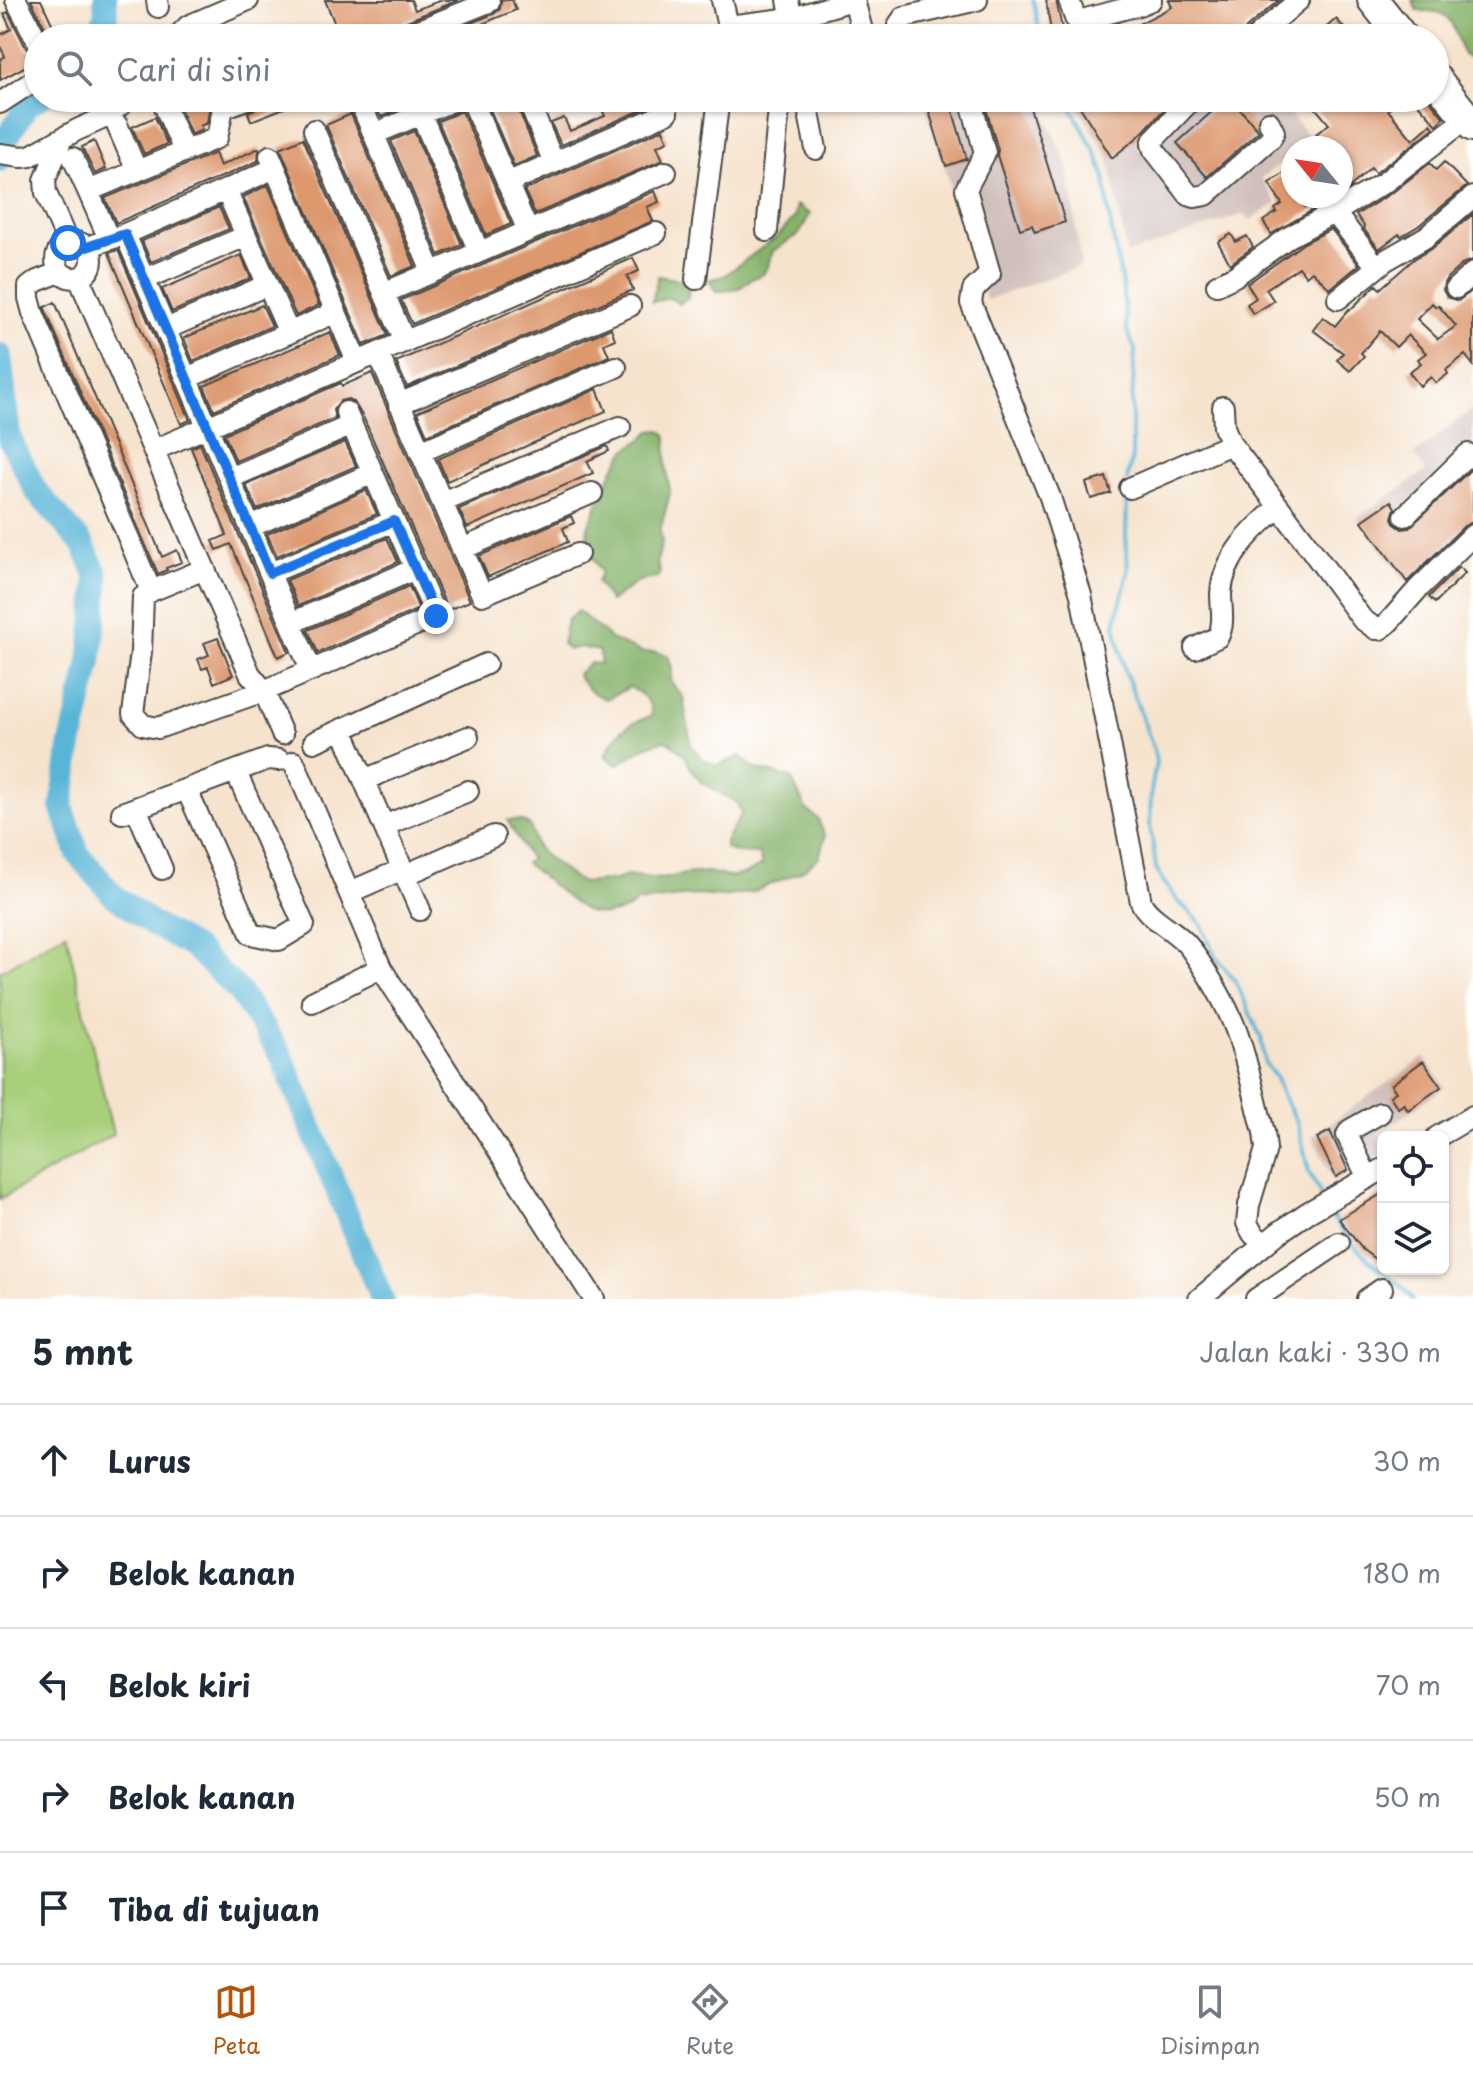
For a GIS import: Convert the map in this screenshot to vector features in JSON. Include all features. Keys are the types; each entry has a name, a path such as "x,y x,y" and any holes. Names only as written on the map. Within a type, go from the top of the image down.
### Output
{"highway":[{"path":"1373,0 1392,24"},
{"path":"1449,96 1470,122"}],"street":[{"path":"0,8 16,0 29,24"},
{"path":"193,24 248,0"},
{"path":"722,0 726,24"},
{"path":"767,24 854,0 860,24"},
{"path":"902,24 904,17 977,0"},
{"path":"1069,0 1075,18 1082,20 1151,0"},
{"path":"1271,24 1299,0"},
{"path":"441,24 491,7"},
{"path":"0,103 24,87"},
{"path":"8,155 30,156 112,112"},
{"path":"167,112 184,151"},
{"path":"88,191 217,138 220,112"},
{"path":"364,112 432,272"},
{"path":"374,134 426,112"},
{"path":"477,112 528,231"},
{"path":"533,112 554,163"},
{"path":"507,183 667,112"},
{"path":"696,279 717,112"},
{"path":"767,231 779,112"},
{"path":"809,112 816,149"},
{"path":"974,112 985,153 966,189 990,274 973,290 971,303 1050,497 1081,595 1141,902 1150,914 1177,933 1189,947 1229,1013 1237,1033 1266,1149 1249,1205 1247,1223 1253,1234 1265,1244"},
{"path":"1180,112 1152,144 1189,195 1195,197 1206,195 1271,138 1274,132 1269,122"},
{"path":"421,114 479,252"},
{"path":"1217,285 1235,276 1289,237 1385,182 1470,122"},
{"path":"117,125 137,171"},
{"path":"314,130 405,342"},
{"path":"62,139 45,180 46,193 78,245 91,252 92,265 89,270 37,281 29,287 29,298 151,591"},
{"path":"73,158 88,191 145,279 311,670"},
{"path":"357,362 272,162 226,190 117,237 60,248 56,255 56,264 70,275 154,450 250,674 264,691 282,734 273,746 274,754 287,761 350,892 381,968 594,1299"},
{"path":"384,293 666,172"},
{"path":"226,190 289,333"},
{"path":"1338,299 1395,254 1426,237 1473,197"},
{"path":"1334,212 1377,267"},
{"path":"154,450 656,233"},
{"path":"145,279 246,236"},
{"path":"1456,288 1473,273"},
{"path":"166,329 267,285"},
{"path":"399,404 630,306"},
{"path":"187,378 336,312"},
{"path":"378,353 482,595 578,554"},
{"path":"420,452 616,367"},
{"path":"1223,407 1224,427 1231,444 1362,619 1376,629 1387,624 1473,535"},
{"path":"205,569 143,597 141,652 133,714 143,725 158,728 264,691 436,616 349,419 230,478"},
{"path":"442,502 620,427"},
{"path":"1130,488 1231,444"},
{"path":"1405,516 1468,454 1473,458"},
{"path":"250,527 373,473"},
{"path":"462,549 592,493"},
{"path":"1195,648 1218,637 1222,628 1222,586 1229,565 1250,534 1279,507"},
{"path":"270,573 394,521"},
{"path":"291,623 415,569"},
{"path":"314,742 486,664"},
{"path":"342,729 420,910"},
{"path":"364,780 468,737"},
{"path":"162,869 129,810 268,759 287,761"},
{"path":"187,790 251,934 279,940 304,925 236,772"},
{"path":"384,826 468,791"},
{"path":"350,892 494,836"},
{"path":"312,1002 381,968"},
{"path":"1205,1297 1265,1244 1307,1213 1375,1173 1347,1135 1350,1130 1380,1113"},
{"path":"1447,1131 1473,1116"},
{"path":"1256,1299 1339,1243"}],"shaded area":[{"path":"927,112 1044,112 1068,166 1081,266 986,300"},
{"path":"1081,112 1289,112 1307,136 1281,136 1281,164 1261,178 1277,203 1250,220 1244,214 1127,254 1109,158"},
{"path":"1473,408 1473,530 1413,591 1357,518 1426,471 1414,455"},
{"path":"1424,1057 1445,1087 1382,1131 1377,1131 1377,1157 1333,1181 1312,1136"}],"green space":[{"path":"1412,0 1473,0 1473,59 1463,55 1447,18 1439,13 1417,10"},
{"path":"796,205 810,214 799,234 773,251 762,275 740,288 716,292 709,280 724,276 779,235 795,217"},
{"path":"658,276 689,281 688,297 679,304 670,298 652,302"},
{"path":"661,430 667,436 666,464 670,493 660,531 662,541 657,562 660,572 657,578 638,581 610,602 597,582 601,572 586,551 588,527 614,468 626,450 651,431"},
{"path":"578,611 612,640 643,653 655,652 668,656 672,668 671,682 683,697 691,745 702,759 717,766 740,756 753,768 791,778 806,809 818,819 825,837 819,857 802,871 753,892 638,902 621,912 605,915 588,912 574,903 525,863 530,860 507,820 522,821 530,826 542,853 583,883 616,880 626,875 662,879 707,872 728,877 745,874 762,865 759,854 737,853 725,848 725,841 742,813 736,802 701,782 686,757 670,742 664,740 643,748 617,765 605,756 618,734 635,722 652,716 652,711 646,699 630,687 606,699 593,693 580,680 577,675 590,663 601,664 599,651 580,647 568,650 562,644 567,620"},
{"path":"66,933 113,1134 0,1199 0,971"}],"building":[{"path":"31,0 41,0 52,24 43,24"},
{"path":"325,0 411,0 415,10 442,0 459,0 399,24 335,24"},
{"path":"501,0 512,0 516,10 484,24 469,24 494,14 500,9"},
{"path":"1046,0 1056,0 1061,24 1050,24"},
{"path":"1169,0 1279,0 1251,24 1139,24 1172,7"},
{"path":"8,12 24,44 24,67 0,80 0,60 5,56 0,46 0,35 11,29 4,14"},
{"path":"181,112 209,112 207,123 200,126 202,130 191,135"},
{"path":"248,112 274,112 251,121"},
{"path":"462,112 511,224 486,235 438,121"},
{"path":"491,112 520,112 537,156 514,166"},
{"path":"603,112 637,112 561,145 551,123 564,118 570,131 605,116"},
{"path":"929,112 953,112 967,159 946,166"},
{"path":"987,112 1031,112 1065,222 1035,232 1032,225 1020,229"},
{"path":"1083,112 1162,112 1138,137 1112,158"},
{"path":"1211,112 1242,112 1259,131 1207,177 1177,143"},
{"path":"1319,112 1390,112 1413,140 1431,124 1434,128 1375,173 1371,168 1353,184 1353,136 1316,134 1329,124"},
{"path":"1425,112 1439,112 1444,118 1437,125"},
{"path":"351,114 415,266 391,276 326,125"},
{"path":"155,117 167,144 144,154 132,127"},
{"path":"663,129 668,141 657,146 663,160 535,214 524,190"},
{"path":"414,131 462,245 439,255 391,141"},
{"path":"303,138 388,335 364,345 280,148"},
{"path":"94,141 106,169 95,174 82,147"},
{"path":"259,148 258,161 116,223 105,198 215,153 220,166"},
{"path":"1444,162 1467,186 1418,226 1401,236 1399,234 1379,249 1356,215 1393,192 1430,163 1436,170"},
{"path":"1281,176 1281,202 1269,183"},
{"path":"268,185 319,305 296,316 243,197"},
{"path":"655,191 659,202 647,207 653,221 412,324 401,300"},
{"path":"1281,205 1281,208 1316,208 1271,234 1263,221 1277,212 1275,209"},
{"path":"219,207 229,229 151,262 142,241"},
{"path":"1473,214 1473,260 1464,263 1447,278 1443,290 1447,297 1458,301 1473,290 1473,365 1465,355 1446,370 1448,374 1436,383 1431,377 1420,386 1409,372 1421,363 1418,359 1426,353 1408,335 1396,347 1380,331 1350,371 1337,360 1343,353 1313,330 1323,317 1335,326 1376,285 1380,289 1414,259 1434,247","holes":["1432,303 1436,307 1438,305 1456,326 1438,339 1417,319"]},
{"path":"1331,229 1359,265 1330,289 1312,271 1306,276 1299,267 1266,289 1274,301 1253,314 1247,304 1256,298 1247,284 1304,243"},
{"path":"1231,234 1236,242 1247,236 1253,247 1230,264 1218,242"},
{"path":"118,250 190,420 181,424 109,253"},
{"path":"241,255 251,278 172,312 162,289"},
{"path":"633,258 639,271 627,276 633,290 407,387 396,362"},
{"path":"55,302 162,557 177,550 182,562 158,574 45,309"},
{"path":"262,305 272,326 193,361 184,338"},
{"path":"611,328 615,339 604,344 609,356 427,435 417,412"},
{"path":"330,332 340,355 214,410 204,386"},
{"path":"372,373 470,601 448,610 354,402 348,399 340,401 333,410 335,418 236,461 224,434 341,383 342,386"},
{"path":"597,389 606,411 447,481 438,459"},
{"path":"345,442 356,466 257,510 246,485"},
{"path":"200,444 289,652 278,657 231,544 217,550 213,541 227,535 191,448"},
{"path":"607,446 609,451 587,461 593,473 467,528 459,509"},
{"path":"1470,470 1473,471 1473,522 1464,526 1407,582 1362,521 1391,501 1395,508 1392,518 1395,524 1402,529 1409,528"},
{"path":"1106,477 1111,493 1091,499 1086,483"},
{"path":"366,490 377,514 277,556 267,534"},
{"path":"571,516 574,523 563,528 568,542 488,577 479,556"},
{"path":"387,538 398,562 298,606 287,580"},
{"path":"1459,567 1465,573 1435,603 1429,597"},
{"path":"409,586 419,609 318,653 308,630"},
{"path":"218,638 233,675 214,683 208,667 202,669 198,659 209,655 204,643"},
{"path":"1423,1061 1441,1087 1408,1110 1404,1104 1398,1108 1390,1096 1396,1092 1391,1085"},
{"path":"1330,1131 1348,1170 1336,1177 1317,1138"},
{"path":"1377,1197 1377,1260 1363,1250 1339,1219"}],"waterway":[{"path":"102,24 106,16 105,0"},
{"path":"1033,0 1038,24"},
{"path":"0,160 8,136 24,110"},
{"path":"1074,112 1097,155 1105,178 1127,331 1135,349 1132,456 1127,481"},
{"path":"0,355 9,437 36,491 83,545 97,576 90,662 70,748 62,807 78,854 113,895 154,925 194,948 238,990 281,1055 382,1299"},
{"path":"1127,493 1128,573 1115,624 1124,668 1154,750 1156,762 1150,825 1156,868 1178,901 1201,923 1215,956 1236,982 1261,1038 1265,1063 1276,1078 1297,1122 1309,1172 1322,1197"},
{"path":"1328,1208 1354,1245 1412,1299"}],"route":[{"path":"68,243 78,242 87,247 125,234 270,573 394,521 436,616"}]}
